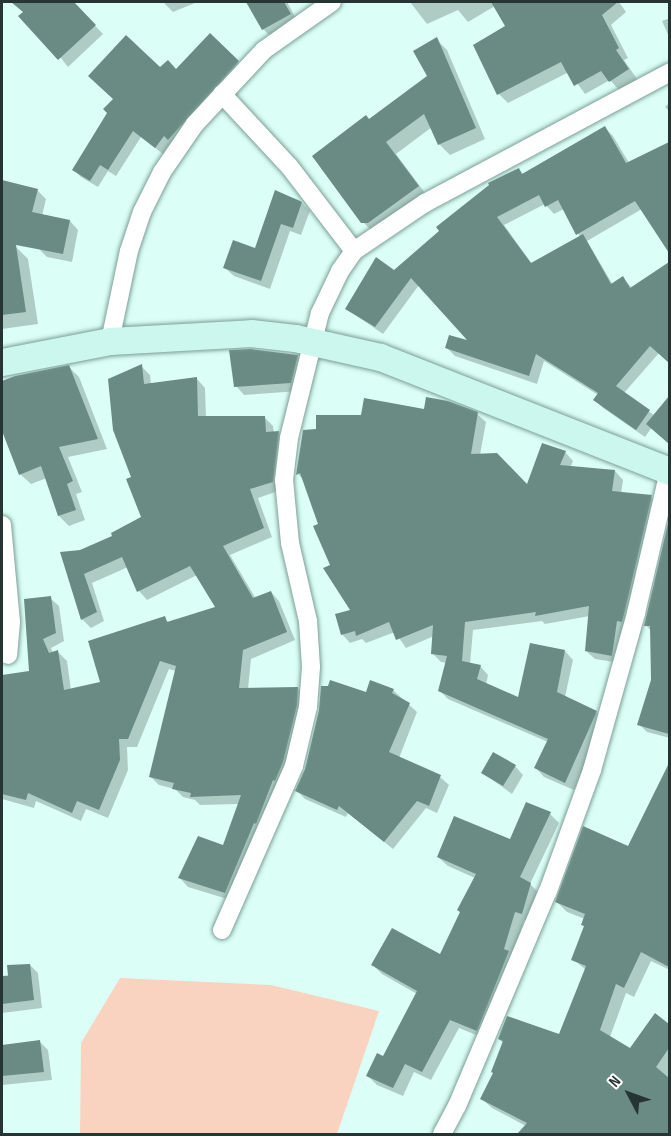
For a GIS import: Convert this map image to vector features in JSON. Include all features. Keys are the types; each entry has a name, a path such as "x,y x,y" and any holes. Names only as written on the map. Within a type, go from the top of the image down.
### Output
{"street":[{"path":"110,341 129,250 142,212 162,172 195,124 264,50 332,2"},
{"path":"222,930 294,766 308,707 311,667 308,621 290,543 284,480 289,438 315,343 320,313 340,271 354,251 425,203 669,72"},
{"path":"222,94 289,166 354,251"},
{"path":"2,362 110,341 251,333 295,338 380,357 669,469 636,614 592,770 548,891 457,1106 442,1134"},
{"path":"2,525 11,622 8,655"}],"shaded area":[{"path":"120,978 271,985 379,1011 337,1134 80,1134 81,1043"}],"building":[{"path":"11,2 74,2 96,25 58,60 18,16 23,12"},
{"path":"246,2 284,2 291,14 262,30"},
{"path":"491,2 618,2 602,15 619,48 616,50 629,69 609,82 601,71 574,86 561,62 497,95 473,45 505,26"},
{"path":"210,33 239,61 168,140 164,136 155,148 133,131 108,170 100,165 90,181 72,170 107,113 103,109 113,99 88,76 126,35 160,67 168,60 176,69"},
{"path":"437,37 476,128 438,145 424,114 386,142 419,186 368,223 361,223 312,156 366,115 369,119 427,76 413,51"},
{"path":"605,126 626,163 669,142 669,253 635,201 576,235 558,200 545,207 539,195 497,217 531,263 583,234 611,284 623,276 630,288 669,262 669,363 650,346 616,386 650,410 636,430 593,400 598,393 536,354 529,376 445,348 449,335 467,340 411,278 375,327 345,309 376,257 394,270 439,231 436,227 489,185 488,183 519,168 522,174"},
{"path":"2,180 38,189 32,212 70,220 63,254 16,245 26,312 2,315"},
{"path":"275,190 302,202 293,228 281,224 261,281 223,268 233,240 255,248"},
{"path":"251,349 298,355 291,383 234,387 229,350"},
{"path":"142,364 144,384 197,377 198,416 265,416 266,432 279,431 273,482 250,489 264,528 223,546 253,598 271,591 287,632 243,650 239,688 298,687 297,705 283,762 275,781 273,780 225,893 178,878 198,836 223,845 241,795 190,797 191,793 172,789 174,783 149,777 176,666 160,661 128,739 119,739 120,760 99,810 77,801 72,813 28,793 26,800 2,794 2,675 29,671 24,599 51,596 56,633 43,639 49,653 58,650 64,690 100,682 88,641 165,616 167,622 215,607 190,566 137,592 122,557 84,574 97,612 81,620 60,552 80,550 112,536 111,533 141,517 126,479 131,477 113,430 108,379"},
{"path":"69,365 98,439 59,447 73,481 67,484 76,510 58,516 41,466 19,475 2,431 2,381 15,376"},
{"path":"669,396 669,444 646,424"},
{"path":"426,397 448,401 478,412 471,454 497,453 527,484 542,443 566,451 560,465 615,470 612,491 652,495 622,622 617,621 612,656 585,651 589,606 535,616 536,612 465,622 462,661 481,665 477,679 518,697 530,643 565,650 557,692 597,711 565,783 534,768 548,739 438,691 447,656 431,654 433,625 396,640 389,622 356,636 355,631 341,635 335,614 350,610 323,568 330,565 313,526 318,524 300,473 296,475 303,430 316,429 316,415 361,415 364,398 424,409"},
{"path":"669,519 669,734 637,725 651,680 650,626 644,626"},
{"path":"330,680 366,692 370,680 394,689 392,693 410,703 389,752 441,775 429,806 417,801 384,842 339,806 337,810 295,791 305,769 319,710 321,686 328,686"},
{"path":"493,752 516,765 503,786 481,773"},
{"path":"669,763 669,967 641,952 624,988 616,984 600,1030 630,1048 655,1013 669,1024 669,1048 656,1067 669,1078 669,1134 517,1134 527,1123 480,1099 493,1073 491,1072 503,1041 498,1039 507,1016 559,1034 586,966 571,960 584,926 581,925 585,914 555,902 583,826 628,846"},
{"path":"526,802 551,812 520,877 531,883 522,914 515,912 504,949 509,951 477,1031 450,1020 422,1072 405,1064 393,1088 366,1076 377,1053 383,1056 417,991 371,965 392,928 440,954 460,912 457,910 476,874 437,857 454,816 510,839"},
{"path":"30,964 34,1000 2,1004 2,976 8,976 7,965"},
{"path":"40,1040 44,1072 2,1076 2,1045"}]}
